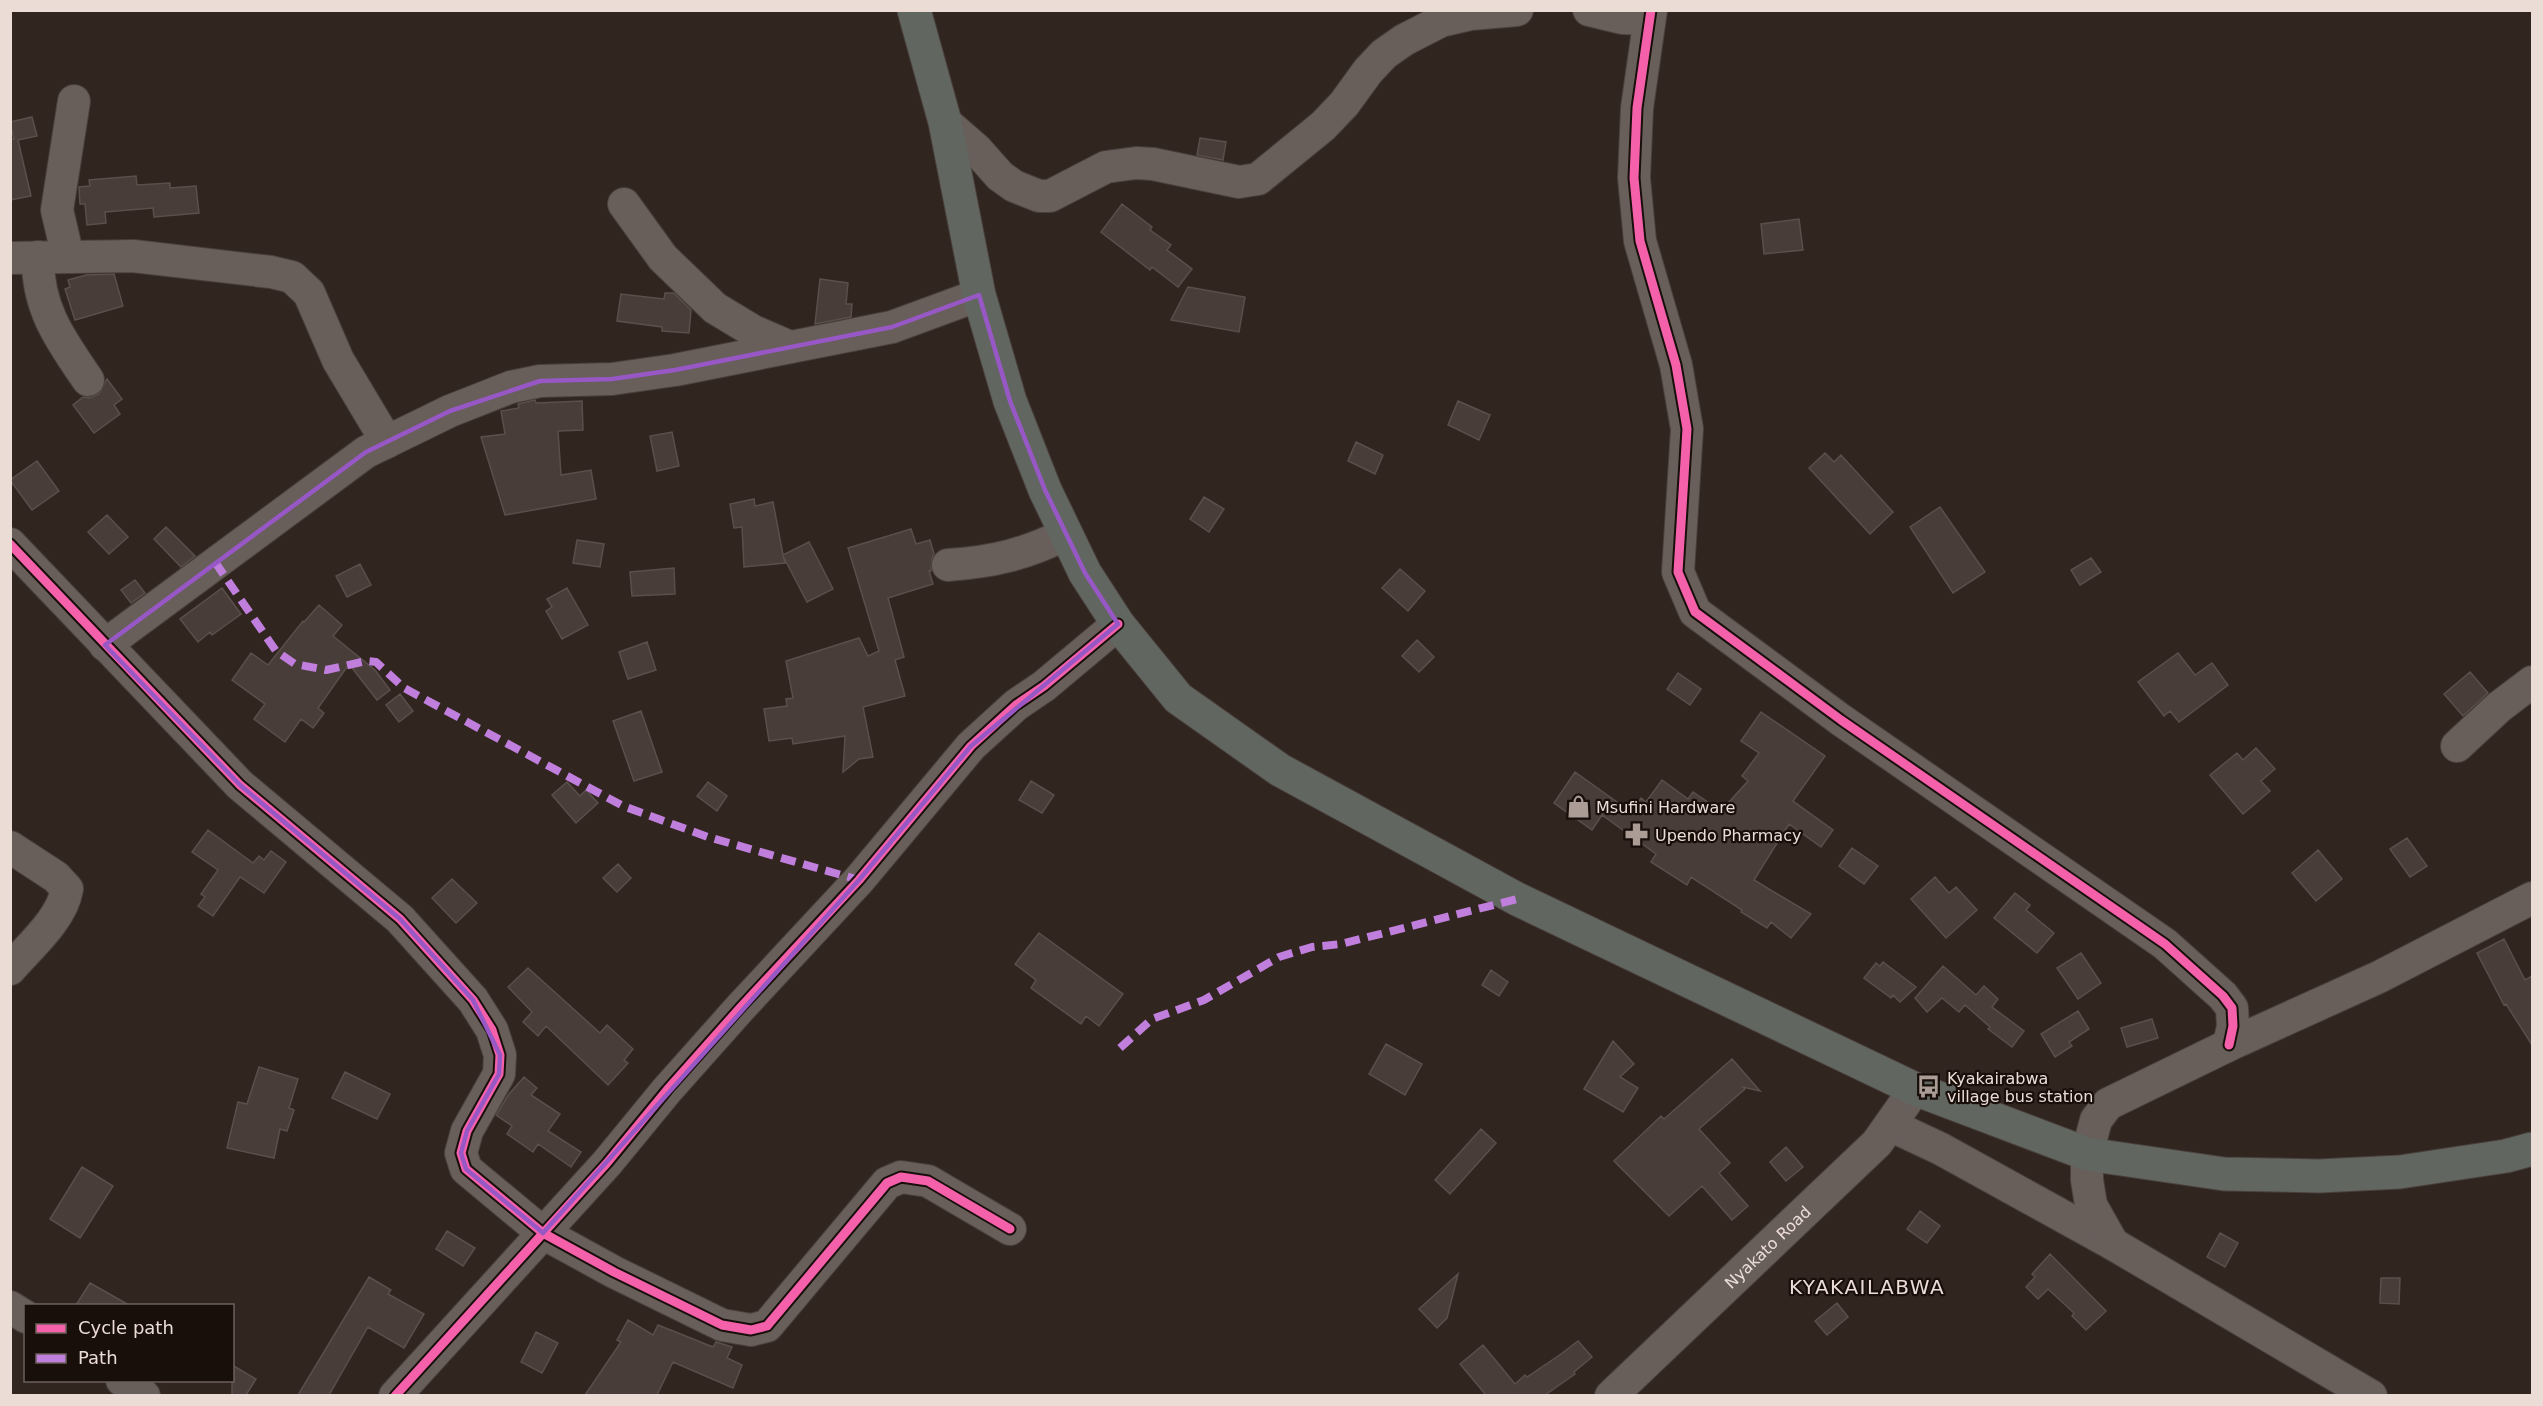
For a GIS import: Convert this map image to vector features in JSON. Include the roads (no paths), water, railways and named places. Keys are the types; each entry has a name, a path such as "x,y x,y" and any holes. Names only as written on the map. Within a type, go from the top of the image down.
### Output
{"highway":[{"path":"914,10 945,122 979,296 1010,401 1045,489 1066,534 1085,573 1118,624 1178,698 1280,770 1517,899 1915,1089 2087,1154 2224,1174 2319,1176 2400,1172 2506,1156 2532,1149"}],"street":[{"path":"945,122 976,149 1000,176 1014,186 1039,196 1050,196 1107,167 1137,163 1153,164 1239,182 1258,179 1323,126 1344,104 1368,71 1384,54 1404,40 1441,21 1471,14 1516,10"},
{"path":"1589,10 1622,18 1650,15 1637,108 1634,178 1640,242 1676,365 1688,429 1685,502 1678,572 1695,612 1841,720 2165,944 2223,996 2232,1008 2233,1026 2229,1045"},
{"path":"74,101 57,210 39,257 42,296 50,321 88,380"},
{"path":"624,204 663,258 715,308 753,331 790,347"},
{"path":"39,257 133,256 271,272 292,277 309,293 338,360 387,442"},
{"path":"105,645 366,452 450,411 511,387 540,381 612,379 739,358 892,327 979,296"},
{"path":"948,565 980,563 1014,556 1066,534"},
{"path":"10,544 240,785 400,919 473,1000 492,1030 501,1055 499,1074 467,1131 461,1153 463,1161 466,1169 543,1233 614,1272 722,1325 751,1330 767,1326 887,1183 902,1177 928,1181 1010,1229"},
{"path":"395,1395 608,1163 733,1017 859,880 971,746 1016,705 1044,686 1118,624"},
{"path":"2457,746 2499,707 2532,682"},
{"path":"10,847 56,878 67,889 65,901 53,918 10,969"},
{"path":"2113,1244 2091,1205 2087,1193 2087,1154 2096,1120 2108,1104 2229,1045 2379,977 2532,898"},
{"name":"Nyakato Road","path":"1611,1395 1877,1143 1915,1089"},
{"path":"1890,1125 1941,1149 2113,1244 2371,1395"},
{"path":"10,1307 24,1316"},
{"path":"125,1382 144,1395"}],"place":[{"name":"Msufini Hardware","path":"1578,807"},
{"name":"Upendo Pharmacy","path":"1637,835"},
{"name":"Kyakairabwa village bus station","path":"1929,1087"}],"district":[{"name":"KYAKAILABWA","path":"1867,1287"}]}
